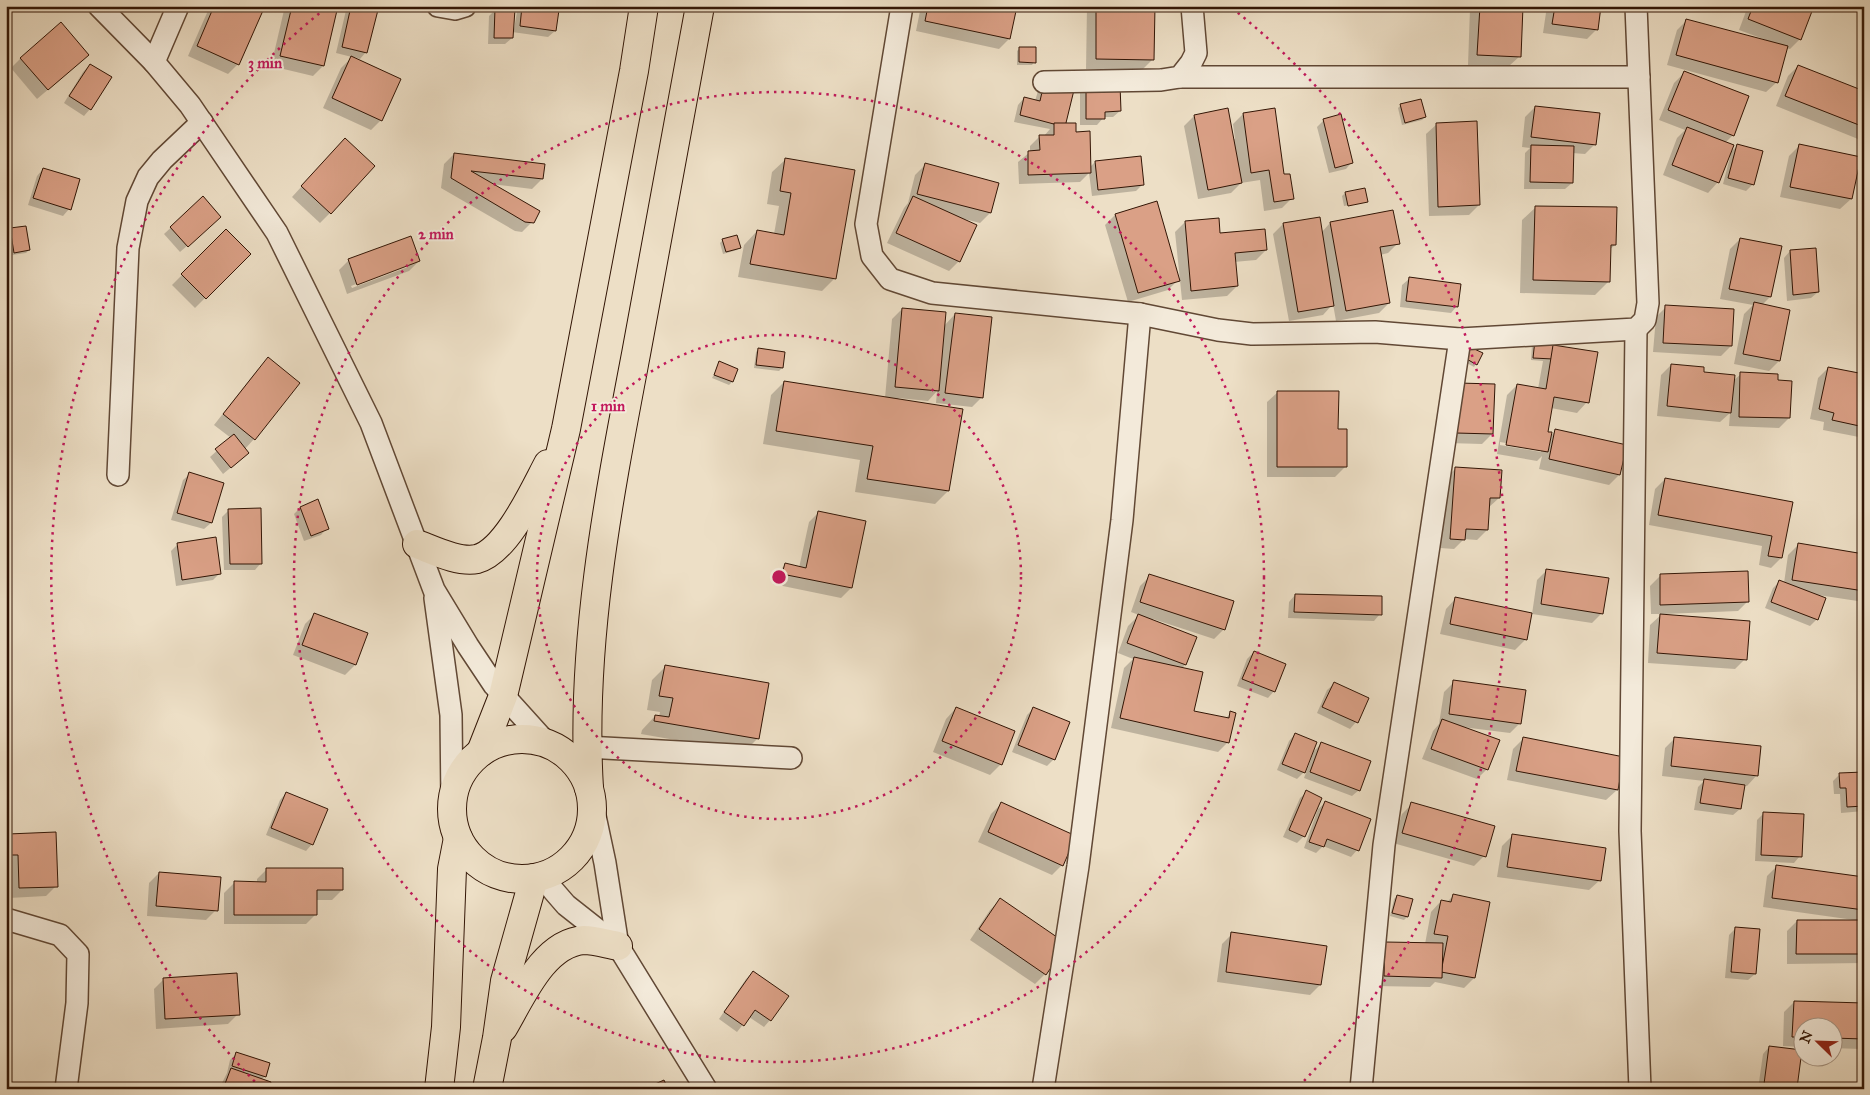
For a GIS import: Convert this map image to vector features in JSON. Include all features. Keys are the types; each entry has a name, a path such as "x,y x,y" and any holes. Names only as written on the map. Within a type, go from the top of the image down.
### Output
{"main road":[{"path":"482,752 503,696 566,429 634,72 644,6"},
{"path":"590,795 580,769 566,754 531,739 514,739 497,744 482,752 464,769 454,791 452,818 458,838 471,858 483,868 511,879 540,877 554,872 567,863 577,852 586,837 591,820 590,795 586,747 586,708 593,625 610,491 700,6"},
{"path":"417,544 452,558 476,559 497,548 513,526 566,429"},
{"path":"439,1089 446,1027 452,869 458,838"},
{"path":"487,1089 505,981 540,877"},
{"path":"497,1038 540,966 566,944 585,940 618,946"}],"street":[{"path":"99,6 154,62 190,105 277,233 371,424 434,590 468,646 503,696 551,748"},
{"path":"154,62 178,6"},
{"path":"438,6 455,10 465,6"},
{"path":"902,6 866,224 872,256 890,280 932,294 1140,314 1218,330 1252,334 1375,332 1460,339 1636,329 1645,320 1648,303 1636,6"},
{"path":"1180,77 1196,53 1192,6"},
{"path":"1044,82 1161,80 1180,77 1639,77"},
{"path":"118,475 128,248 137,201 148,177 157,166 202,122"},
{"path":"1043,1089 1078,866 1121,530 1140,314"},
{"path":"1636,329 1630,832 1640,1089"},
{"path":"1361,1089 1384,846 1460,339"},
{"path":"434,590 451,715 452,803"},
{"path":"586,747 791,758"},
{"path":"590,795 606,863 618,946"},
{"path":"540,877 566,905 618,946 706,1089"},
{"path":"6,919 60,935 78,954 77,1003 66,1089"}],"building":[{"path":"214,6 265,6 239,65 197,46"},
{"path":"292,6 338,6 324,66 280,56"},
{"path":"351,6 379,6 367,53 342,47"},
{"path":"522,6 559,10 556,31 520,26"},
{"path":"928,6 996,6 1016,11 1010,39 925,21"},
{"path":"1096,6 1155,6 1154,60 1096,59"},
{"path":"1480,6 1523,6 1521,57 1477,55"},
{"path":"1555,6 1601,6 1598,30 1552,24"},
{"path":"1753,6 1814,6 1801,40 1748,19"},
{"path":"495,8 515,9 513,38 494,38"},
{"path":"1686,19 1788,46 1778,83 1676,55"},
{"path":"61,22 89,55 48,90 20,58"},
{"path":"1019,47 1036,47 1036,63 1019,62"},
{"path":"351,56 401,79 382,121 332,98"},
{"path":"90,64 112,77 91,110 69,96"},
{"path":"1798,65 1864,91 1864,127 1785,96"},
{"path":"1684,71 1749,96 1734,136 1668,110"},
{"path":"1044,83 1074,90 1065,127 1020,115 1024,97 1040,101"},
{"path":"1086,85 1120,85 1121,111 1105,112 1105,119 1086,119"},
{"path":"1421,99 1426,117 1405,123 1400,104"},
{"path":"1535,106 1600,113 1596,145 1531,137"},
{"path":"1228,108 1242,183 1208,190 1194,115"},
{"path":"1275,108 1284,174 1290,174 1294,199 1274,202 1269,170 1251,173 1243,113"},
{"path":"1341,114 1353,163 1335,168 1323,119"},
{"path":"1477,121 1480,205 1438,207 1436,123"},
{"path":"1054,123 1076,123 1076,132 1090,131 1091,173 1028,175 1028,151 1040,150 1039,135 1054,135"},
{"path":"1687,127 1734,145 1719,183 1672,165"},
{"path":"345,138 375,166 331,214 301,186"},
{"path":"1737,144 1763,151 1754,185 1728,178"},
{"path":"1799,144 1861,157 1852,199 1790,187"},
{"path":"1531,145 1574,146 1573,183 1530,182"},
{"path":"454,153 545,164 543,179 471,171 540,211 534,223 525,222 451,178"},
{"path":"1141,156 1144,185 1098,190 1095,161"},
{"path":"785,158 855,170 836,279 750,264 757,230 784,235 791,193 780,191"},
{"path":"925,163 999,183 991,213 917,194"},
{"path":"43,168 80,179 71,210 33,198"},
{"path":"1365,188 1368,202 1348,206 1345,192"},
{"path":"203,196 221,217 188,247 170,227"},
{"path":"913,196 977,225 960,262 896,233"},
{"path":"1157,201 1180,281 1138,293 1115,214"},
{"path":"1535,206 1617,207 1616,245 1611,245 1610,282 1533,280"},
{"path":"1393,210 1400,244 1380,247 1390,303 1346,311 1330,222"},
{"path":"1320,217 1334,306 1298,312 1283,223"},
{"path":"1219,218 1220,233 1265,229 1267,250 1235,253 1238,286 1191,291 1185,221"},
{"path":"26,226 30,250 14,253 10,228"},
{"path":"226,229 251,254 206,299 181,274"},
{"path":"737,235 741,248 726,252 722,239"},
{"path":"411,236 420,261 357,285 348,259"},
{"path":"1740,238 1782,246 1771,297 1729,289"},
{"path":"1816,248 1819,292 1793,295 1790,250"},
{"path":"1409,277 1461,284 1458,307 1406,301"},
{"path":"1754,302 1790,310 1780,361 1743,354"},
{"path":"1665,305 1734,309 1732,346 1663,343"},
{"path":"902,308 946,312 939,391 895,387"},
{"path":"955,313 992,317 983,398 945,393"},
{"path":"1535,340 1554,341 1553,359 1533,358"},
{"path":"1553,345 1598,352 1589,403 1554,397 1548,432 1552,432 1548,452 1506,445 1517,384 1546,389"},
{"path":"1470,347 1483,353 1477,365 1465,358"},
{"path":"758,348 785,352 783,368 756,365"},
{"path":"268,357 300,383 255,440 223,414"},
{"path":"719,361 738,369 733,382 714,375"},
{"path":"1671,364 1704,367 1704,372 1735,375 1731,413 1667,406"},
{"path":"1828,367 1864,374 1864,427 1832,420 1834,413 1819,409"},
{"path":"1740,372 1778,374 1778,380 1792,381 1790,418 1739,417"},
{"path":"784,381 963,409 949,491 867,479 873,446 776,431"},
{"path":"1458,383 1495,384 1493,434 1456,433"},
{"path":"1277,391 1339,391 1338,429 1347,429 1347,467 1277,467"},
{"path":"1555,429 1627,445 1620,475 1549,459"},
{"path":"234,434 249,453 231,468 215,449"},
{"path":"1455,467 1502,470 1500,498 1490,498 1488,530 1466,529 1465,540 1450,539"},
{"path":"189,472 224,483 212,523 177,513"},
{"path":"1665,478 1793,502 1782,558 1768,556 1772,536 1658,515"},
{"path":"318,499 329,529 311,536 300,507"},
{"path":"261,508 262,564 230,564 228,509"},
{"path":"818,511 866,521 852,588 782,574 785,563 806,568"},
{"path":"216,537 221,574 182,580 177,543"},
{"path":"1798,543 1864,554 1864,591 1792,580"},
{"path":"1546,569 1609,578 1603,614 1541,604"},
{"path":"1748,571 1749,602 1660,605 1660,574"},
{"path":"1149,574 1234,601 1225,630 1140,602"},
{"path":"1779,580 1826,598 1818,620 1771,602"},
{"path":"1295,594 1382,596 1382,615 1294,612"},
{"path":"1455,597 1532,613 1527,640 1450,624"},
{"path":"314,613 368,633 356,665 302,645"},
{"path":"1138,614 1197,637 1186,665 1127,643"},
{"path":"1660,614 1750,621 1747,660 1657,653"},
{"path":"1254,651 1286,664 1275,692 1242,679"},
{"path":"1134,657 1203,672 1194,711 1229,718 1230,711 1236,713 1229,743 1120,718"},
{"path":"665,665 769,683 759,739 654,721 655,715 669,717 673,698 659,696"},
{"path":"1453,680 1526,690 1521,724 1449,714"},
{"path":"1334,682 1369,698 1358,723 1322,707"},
{"path":"956,707 1015,731 1002,765 942,741"},
{"path":"1033,707 1070,722 1055,760 1018,745"},
{"path":"1442,719 1500,740 1488,770 1431,749"},
{"path":"1295,733 1317,742 1305,773 1282,764"},
{"path":"1523,737 1624,757 1618,790 1516,771"},
{"path":"1674,737 1761,746 1758,776 1671,766"},
{"path":"1321,742 1371,761 1360,791 1310,772"},
{"path":"1864,772 1864,806 1847,807 1846,788 1840,788 1839,773"},
{"path":"1704,779 1745,785 1741,809 1700,803"},
{"path":"1306,790 1322,798 1305,837 1289,830"},
{"path":"286,792 328,809 313,845 271,828"},
{"path":"1325,801 1371,819 1359,851 1327,839 1324,847 1309,842"},
{"path":"1001,802 1076,836 1063,866 988,832"},
{"path":"1411,802 1495,826 1486,857 1402,833"},
{"path":"1763,812 1804,814 1802,857 1761,855"},
{"path":"56,832 58,887 19,888 18,855 8,855 8,834"},
{"path":"1512,834 1606,848 1601,881 1507,867"},
{"path":"1776,865 1864,877 1864,910 1772,898"},
{"path":"266,868 343,868 343,890 317,890 317,915 234,915 234,881 266,882"},
{"path":"159,872 221,877 218,911 156,906"},
{"path":"1453,894 1490,902 1475,978 1441,972 1448,936 1434,934 1441,900 1451,902"},
{"path":"1397,895 1413,899 1408,917 1392,913"},
{"path":"1000,898 1067,944 1046,975 979,929"},
{"path":"1797,920 1864,920 1864,954 1796,954"},
{"path":"1735,927 1760,929 1756,974 1731,972"},
{"path":"1231,932 1327,946 1321,985 1226,972"},
{"path":"1385,942 1443,943 1442,978 1384,976"},
{"path":"753,971 789,996 771,1021 755,1010 744,1026 724,1012"},
{"path":"237,973 240,1015 165,1019 163,978"},
{"path":"1794,1001 1864,1003 1864,1039 1842,1038 1842,1018 1793,1018"},
{"path":"1769,1046 1792,1049 1792,1068 1800,1068 1797,1088 1764,1084"},
{"path":"236,1052 270,1063 266,1077 232,1066"},
{"path":"231,1068 271,1082 269,1089 223,1089"},
{"path":"664,1080 668,1089 644,1089"},
{"path":"1501,1086 1537,1086 1537,1089 1500,1089"}]}
